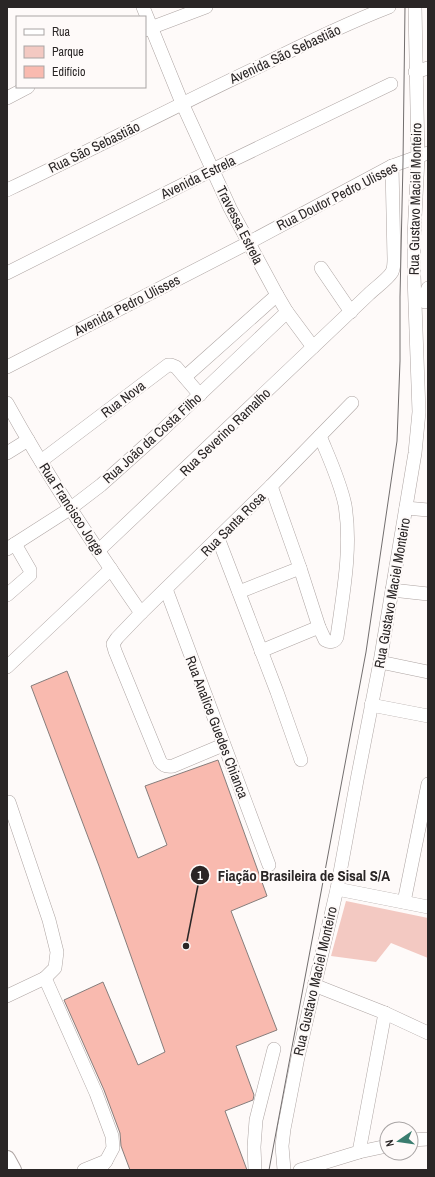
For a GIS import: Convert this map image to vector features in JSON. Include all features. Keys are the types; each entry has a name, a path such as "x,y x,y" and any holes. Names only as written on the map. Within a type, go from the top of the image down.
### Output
{"main road":[{"path":"7,1159 13,1170"}],"street":[{"path":"148,29 206,7"},
{"name":"Avenida São Sebastião","path":"182,103 356,20 389,7"},
{"name":"Rua Gustavo Maciel Monteiro","path":"284,1170 282,1146 284,1129 298,1057 336,889 380,662 415,453 424,413 423,302 413,260 423,156 415,72 415,7"},
{"name":"Travessa Estrela","path":"148,29 212,170 248,243 287,312 313,347"},
{"path":"415,72 428,68"},
{"name":"Avenida Estrela","path":"7,273 212,170 391,84"},
{"path":"7,98 26,88"},
{"name":"Rua São Sebastião","path":"7,190 182,103"},
{"name":"Rua Doutor Pedro Ulisses","path":"248,243 392,166 423,156"},
{"name":"Rua Severino Ramalho","path":"98,551 392,272 394,267 392,166"},
{"name":"Avenida Pedro Ulisses","path":"7,368 248,243"},
{"path":"321,268 351,312"},
{"path":"423,302 428,288"},
{"path":"185,377 277,295"},
{"name":"Rua João da Costa Filho","path":"11,547 71,508 101,485 200,395 287,312"},
{"name":"Rua Nova","path":"41,461 168,365 176,367 200,395"},
{"name":"Rua Francisco Jorge","path":"7,403 28,440 98,551 141,613"},
{"name":"Rua Santa Rosa","path":"223,744 173,766 165,766 162,764 134,699 115,651 114,644 117,638 141,613 271,486 352,403"},
{"path":"271,486 319,627 325,640 333,642 337,637 342,603 347,527 344,504 337,477 320,436"},
{"path":"7,454 28,440"},
{"path":"406,508 428,510"},
{"path":"218,538 261,650 300,760"},
{"path":"7,595 30,575 30,570 11,547"},
{"path":"239,592 300,568"},
{"path":"7,667 111,569"},
{"name":"Rua Analice Guedes Chianca","path":"166,590 269,865"},
{"path":"392,590 428,594"},
{"path":"261,650 319,627"},
{"path":"380,662 428,672"},
{"path":"371,705 428,716"},
{"path":"404,902 428,784"},
{"path":"7,996 45,978 55,968 57,952 50,920 9,802"},
{"path":"336,889 428,907"},
{"path":"45,978 93,1087 112,1136 113,1148 103,1165 84,1170"},
{"path":"314,985 385,1013 428,1033"},
{"path":"359,1152 385,1013"},
{"path":"255,1170 254,1148 256,1120 274,1049"},
{"path":"300,1170 359,1152 379,1148"}],"green space":[{"path":"346,901 428,918 428,958 391,943 376,962 331,956"}],"building":[{"path":"67,671 138,858 167,845 145,786 218,760 267,896 231,911 277,1030 236,1046 254,1095 253,1100 225,1111 247,1170 130,1170 121,1146 120,1133 104,1090 64,1000 103,982 138,1065 165,1052 99,866 31,686"}],"tram line":[{"path":"269,1170 366,652 397,441 400,361 405,7"}],"place":[{"name":"Fiação Brasileira de Sisal S/A","path":"186,946"}]}
